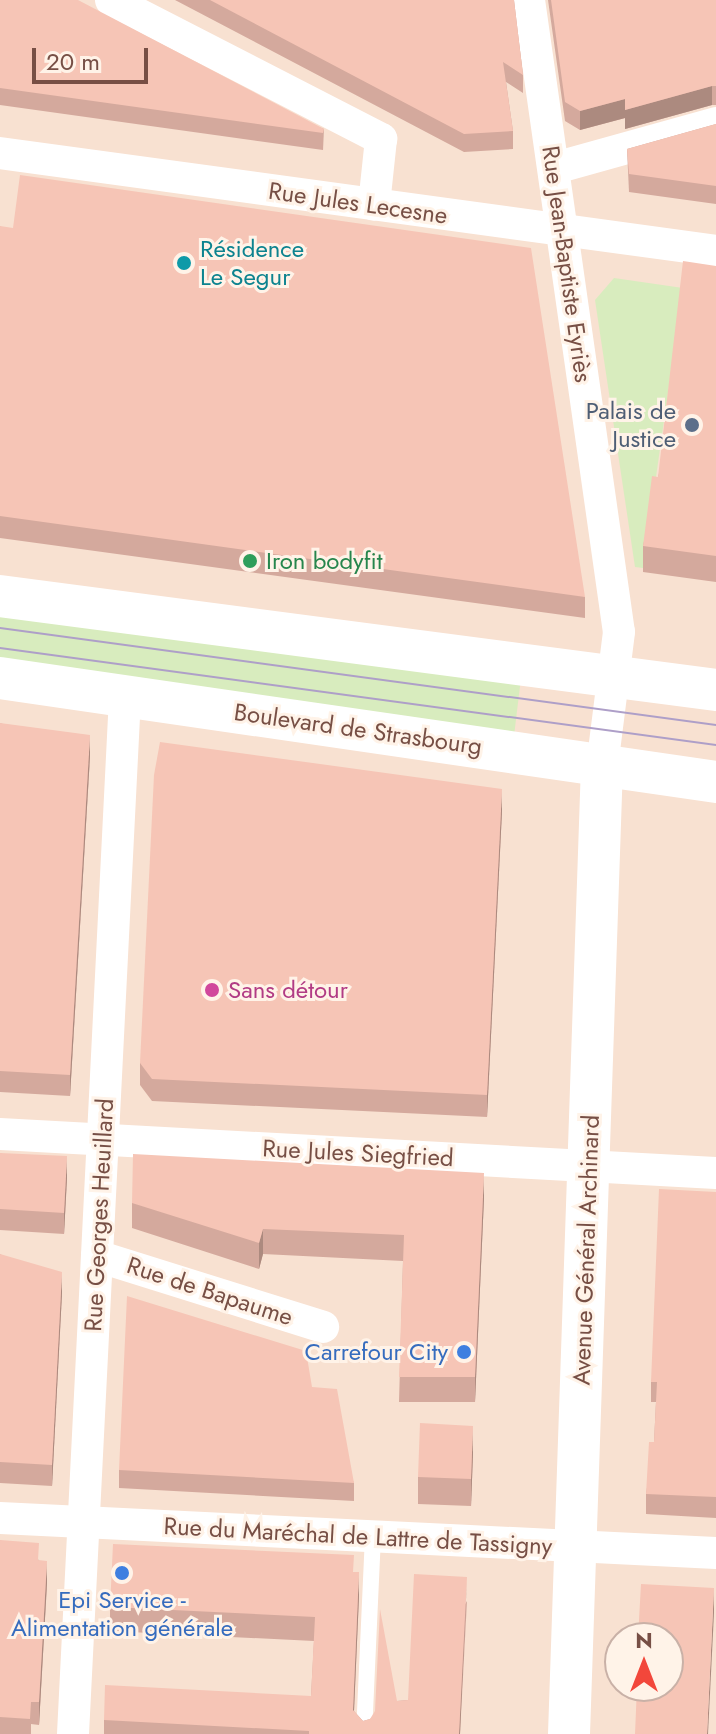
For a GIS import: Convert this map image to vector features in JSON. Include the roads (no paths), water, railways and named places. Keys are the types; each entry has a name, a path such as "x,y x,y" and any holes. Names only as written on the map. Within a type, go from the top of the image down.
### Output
{"street":[{"path":"111,0 381,139 374,205"},
{"name":"Rue Jean-Baptiste Eyriès","path":"529,0 619,632 602,766"},
{"path":"555,168 716,123"},
{"name":"Rue Jules Lecesne","path":"0,153 716,251"},
{"path":"0,596 716,690"},
{"name":"Boulevard de Strasbourg","path":"0,678 716,782"},
{"name":"Rue Georges Heuillard","path":"73,1734 125,695"},
{"name":"Avenue Général Archinard","path":"569,1734 602,766"},
{"name":"Rue Jules Siegfried","path":"0,1134 716,1173"},
{"name":"Rue de Bapaume","path":"97,1256 323,1327"},
{"name":"Rue du Maréchal de Lattre de Tassigny","path":"0,1518 716,1553"}],"lane":[{"path":"364,1734 373,1537"}],"tram line":[{"path":"0,628 716,725"},
{"path":"0,648 716,745"}],"place":[{"name":"Résidence Le Segur","path":"184,263"},
{"name":"Palais de Justice","path":"692,425"},
{"name":"Iron bodyfit","path":"250,561"},
{"name":"Sans détour","path":"212,990"},
{"name":"Carrefour City","path":"464,1352"},
{"name":"Epi Service - Alimentation générale","path":"122,1573"}]}
